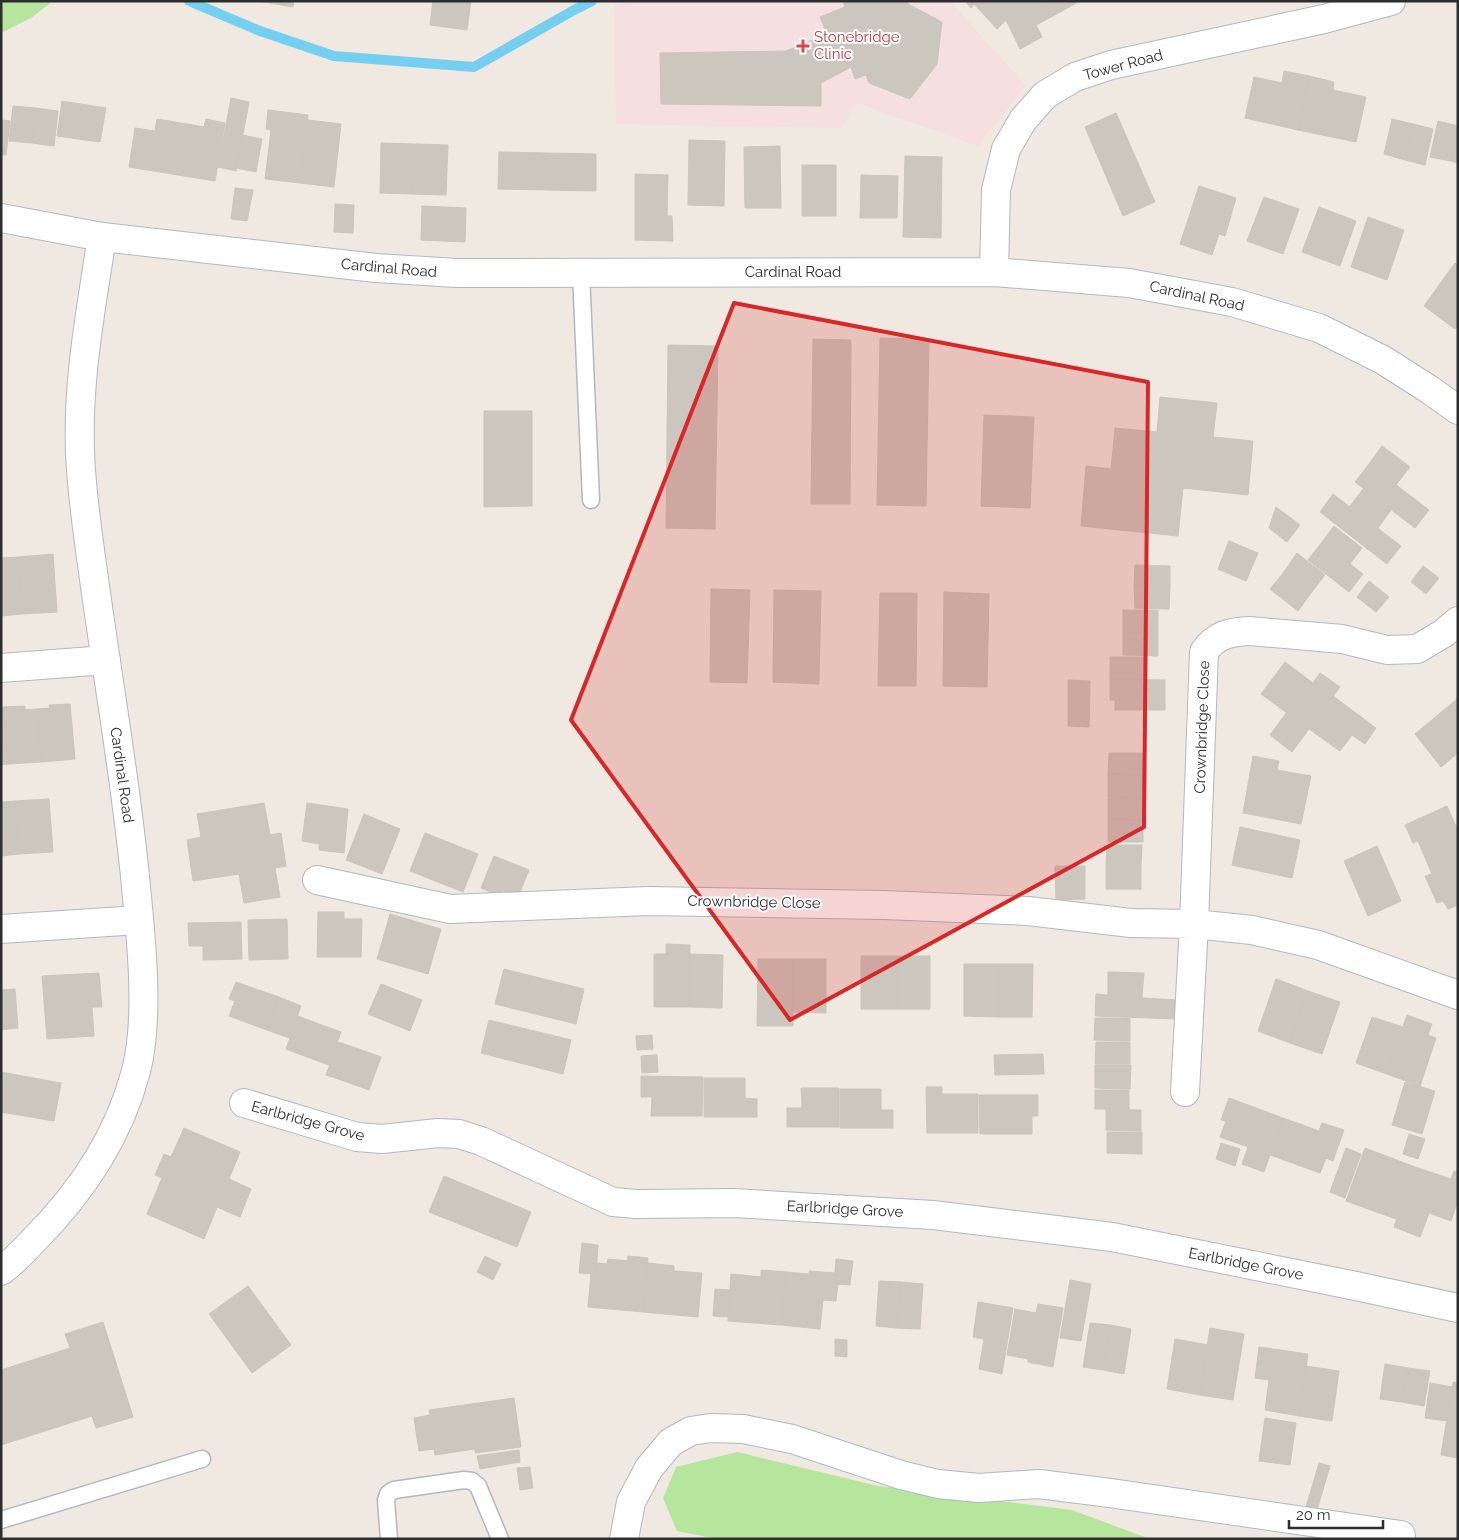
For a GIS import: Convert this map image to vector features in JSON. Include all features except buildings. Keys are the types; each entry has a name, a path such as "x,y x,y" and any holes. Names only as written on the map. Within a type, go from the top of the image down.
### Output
{"street":[{"name":"Tower Road","path":"994,272 996,190 1006,149 1023,120 1045,95 1075,77 1111,65 1324,19 1391,1"},
{"name":"Cardinal Road","path":"1,218 102,238 376,268 457,273 994,272 1129,282 1232,302 1319,328 1376,356 1458,410"},
{"name":"Cardinal Road","path":"1,1271 11,1264 55,1219 92,1169 114,1130 136,1070 142,1030 143,986 133,853 82,480 79,410 88,328 102,238"},
{"name":"Crownbridge Close","path":"1184,1092 1194,924 1204,652 1211,642 1221,636 1234,632 1249,631 1342,639 1387,650 1417,649 1458,622"},
{"path":"1,668 106,660"},
{"name":"Crownbridge Close","path":"317,880 450,909 648,901 884,904 1028,911 1131,923 1194,924 1252,930 1318,945 1458,995"},
{"path":"1,929 139,920"},
{"name":"Earlbridge Grove","path":"244,1103 357,1137 382,1139 438,1133 459,1134 481,1141 613,1202 636,1204 734,1203 923,1214 1112,1237 1458,1308"},
{"path":"624,1539 631,1502 649,1468 671,1442 691,1432 710,1428 743,1429 792,1439 902,1475 938,1484 979,1488 1039,1484 1401,1535"}],"lane":[{"path":"581,273 591,500"},
{"path":"1,1520 202,1459"},
{"path":"389,1539 386,1500 388,1494 394,1490 464,1480 472,1481 478,1486 500,1539"}],"highlighted area":[{"path":"734,303 1148,382 1144,827 790,1020 571,720"}],"shaded area":[{"name":"Stonebridge Clinic","path":"631,1 950,1 1026,86 978,146 857,103 841,128 616,124 614,6"}],"green space":[{"path":"1,1 53,1 31,18 1,33"},
{"path":"737,1452 878,1486 1072,1510 1150,1539 717,1539 677,1531 663,1498 676,1467"}],"waterway":[{"path":"189,1 260,31 334,56 474,67 592,1"}],"place":[{"name":"Stonebridge Clinic","path":"803,46"}]}
